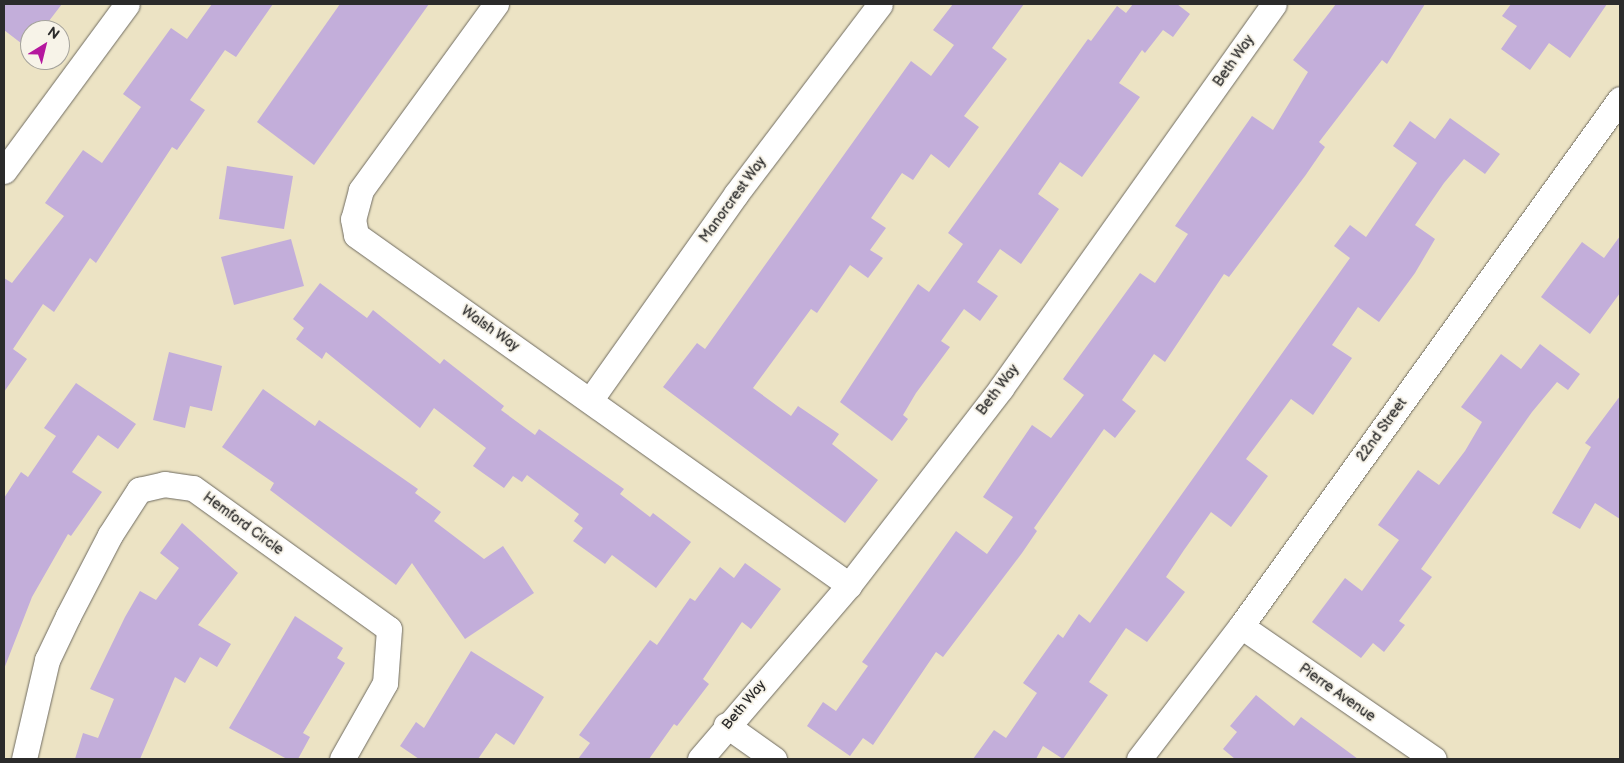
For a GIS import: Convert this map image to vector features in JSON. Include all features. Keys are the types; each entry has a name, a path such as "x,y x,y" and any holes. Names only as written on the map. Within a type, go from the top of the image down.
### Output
{"street":[{"path":"4,171 127,4"},
{"name":"Walsh Way","path":"496,4 361,190 353,219 356,235 591,399 849,585"},
{"name":"Manorcrest Way","path":"591,399 736,194 880,4"},
{"name":"Beth Way","path":"700,759 726,725 849,585 1001,388 1274,4"},
{"name":"22nd Street","path":"1139,759 1241,626 1620,99"},
{"name":"Hemford Circle","path":"24,759 47,660 72,608 139,490 164,484 193,488 388,629 385,682 342,759"},
{"name":"Pierre Avenue","path":"1241,626 1434,759"},
{"path":"726,725 774,759"}],"building":[{"path":"4,4 62,4 50,20 20,20 20,42 4,30"},
{"path":"212,4 273,4 236,57 225,50 190,100 205,110 177,150 172,147 96,263 90,258 54,312 43,304 13,349 27,359 4,392 4,278 12,283 64,216 45,203 83,150 102,163 141,107 123,94 171,28 187,39"},
{"path":"340,4 429,4 314,165 257,122"},
{"path":"953,4 1024,4 992,48 1007,59 964,116 979,127 949,168 931,154 913,180 902,173 871,218 886,228 870,250 883,258 868,278 850,265 817,313 811,309 753,388 791,416 798,406 839,434 832,444 878,480 845,523 663,387 697,343 705,349 911,61 931,76 954,45 933,30"},
{"path":"1133,4 1177,4 1190,14 1173,37 1163,30 1145,53 1142,50 1119,83 1140,97 1082,177 1060,162 1038,194 1059,209 1021,264 1000,249 977,282 998,296 980,321 964,309 941,341 950,347 916,393 903,415 908,419 892,441 840,402 918,284 929,292 963,244 948,233 1088,39 1091,41 1117,6 1126,13"},
{"path":"1336,4 1425,4 1387,64 1382,60 1319,142 1325,147 1305,176 1229,277 1224,274 1165,362 1154,354 1122,400 1136,411 1115,438 1104,429 1034,528 1037,531 1022,553 943,657 936,652 873,745 863,738 850,756 807,726 823,702 836,711 868,666 862,662 956,531 987,554 1013,517 983,497 1032,425 1051,438 1084,395 1063,379 1140,273 1155,283 1188,234 1175,226 1252,116 1273,130 1308,72 1293,60"},
{"path":"1511,4 1607,4 1570,58 1549,43 1530,70 1501,49 1517,26 1502,16"},
{"path":"1450,118 1500,154 1485,174 1464,159 1444,183 1415,225 1435,239 1415,273 1379,322 1358,307 1332,345 1352,358 1313,415 1291,399 1246,459 1268,476 1231,527 1211,512 1166,577 1185,592 1147,642 1126,628 1089,682 1108,695 1063,759 1043,746 1036,759 973,759 994,730 1006,738 1037,693 1023,683 1058,634 1063,638 1079,614 1090,623 1350,258 1334,246 1350,225 1366,237 1417,163 1393,146 1410,121 1435,139"},
{"path":"227,166 293,176 284,229 219,219"},
{"path":"1620,236 1620,293 1590,334 1541,297 1582,242 1604,258"},
{"path":"291,239 304,286 234,305 221,257"},
{"path":"320,283 367,318 373,310 440,364 444,359 504,406 501,410 535,435 539,429 624,489 620,494 650,517 653,513 691,542 656,588 612,555 605,564 573,541 583,528 574,521 579,514 527,475 522,482 513,476 504,488 473,466 486,448 434,408 420,428 326,352 322,359 296,339 304,328 293,319"},
{"path":"1540,344 1580,374 1568,390 1557,382 1532,412 1421,569 1432,577 1399,621 1405,625 1384,652 1373,643 1361,658 1312,622 1345,578 1362,591 1399,540 1378,525 1418,470 1439,485 1465,451 1482,422 1461,407 1501,354 1521,369"},
{"path":"169,352 222,366 212,411 190,406 185,428 153,420"},
{"path":"76,383 136,424 118,449 98,435 72,472 102,492 71,536 68,534 32,597 4,669 4,498 21,472 28,477 56,436 44,428"},
{"path":"263,389 315,426 319,420 418,489 415,493 441,512 434,521 484,559 503,546 534,593 465,639 412,563 396,585 270,490 274,483 222,447"},
{"path":"1620,396 1620,519 1595,503 1580,529 1552,513 1591,447 1585,443"},
{"path":"182,523 238,573 198,625 231,644 217,667 200,657 185,683 175,677 140,759 75,759 83,733 98,738 114,699 90,689 125,617 140,591 156,600 179,568 160,553"},
{"path":"745,563 781,589 751,629 742,622 703,679 709,684 677,726 674,724 649,759 578,759 590,743 579,735 650,640 657,645 690,598 695,601 720,567 734,578"},
{"path":"295,616 343,648 337,658 345,663 303,733 310,737 298,759 287,759 229,728"},
{"path":"471,651 544,697 514,745 496,733 478,759 419,759 400,746 416,722 424,728"},
{"path":"1256,695 1294,726 1301,717 1358,759 1235,759 1223,749 1237,732 1230,726"}]}
